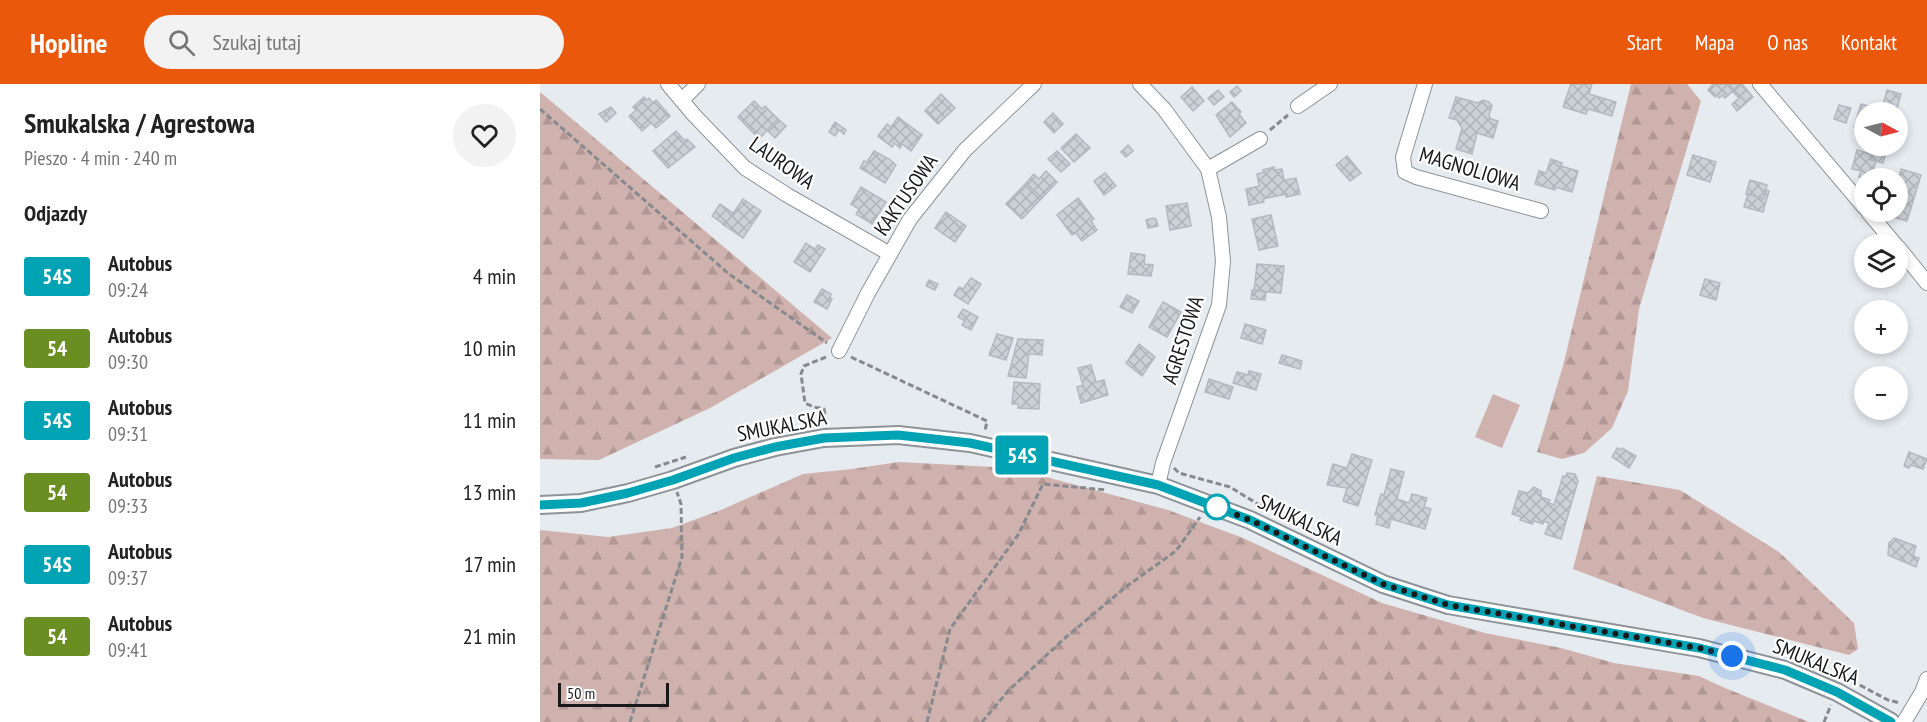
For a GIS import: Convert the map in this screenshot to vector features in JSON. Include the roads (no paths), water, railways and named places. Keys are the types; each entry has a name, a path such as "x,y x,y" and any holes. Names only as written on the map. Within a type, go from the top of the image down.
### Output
{"street":[{"name":"LAUROWA","path":"668,84 745,168 890,254"},
{"path":"681,100 699,84"},
{"name":"KAKTUSOWA","path":"839,351 909,219 965,150 1034,84"},
{"name":"AGRESTOWA","path":"1140,84 1164,109 1208,169 1219,217 1224,261 1219,305 1163,463 1158,485"},
{"path":"1298,106 1330,84"},
{"name":"MAGNOLIOWA","path":"1425,84 1403,157 1405,172 1541,211"},
{"path":"1760,84 1854,195"},
{"path":"1208,169 1260,139"},
{"path":"1876,222 1886,234"},
{"path":"1908,260 1927,283"},
{"name":"SMUKALSKA","path":"540,505 581,503 628,493 734,458 775,447 824,438 876,435 922,436 970,443 1158,485 1250,520 1383,584 1458,608 1699,648 1785,670 1818,684 1891,722"},
{"path":"1904,722 1923,692 1927,679"}]}
